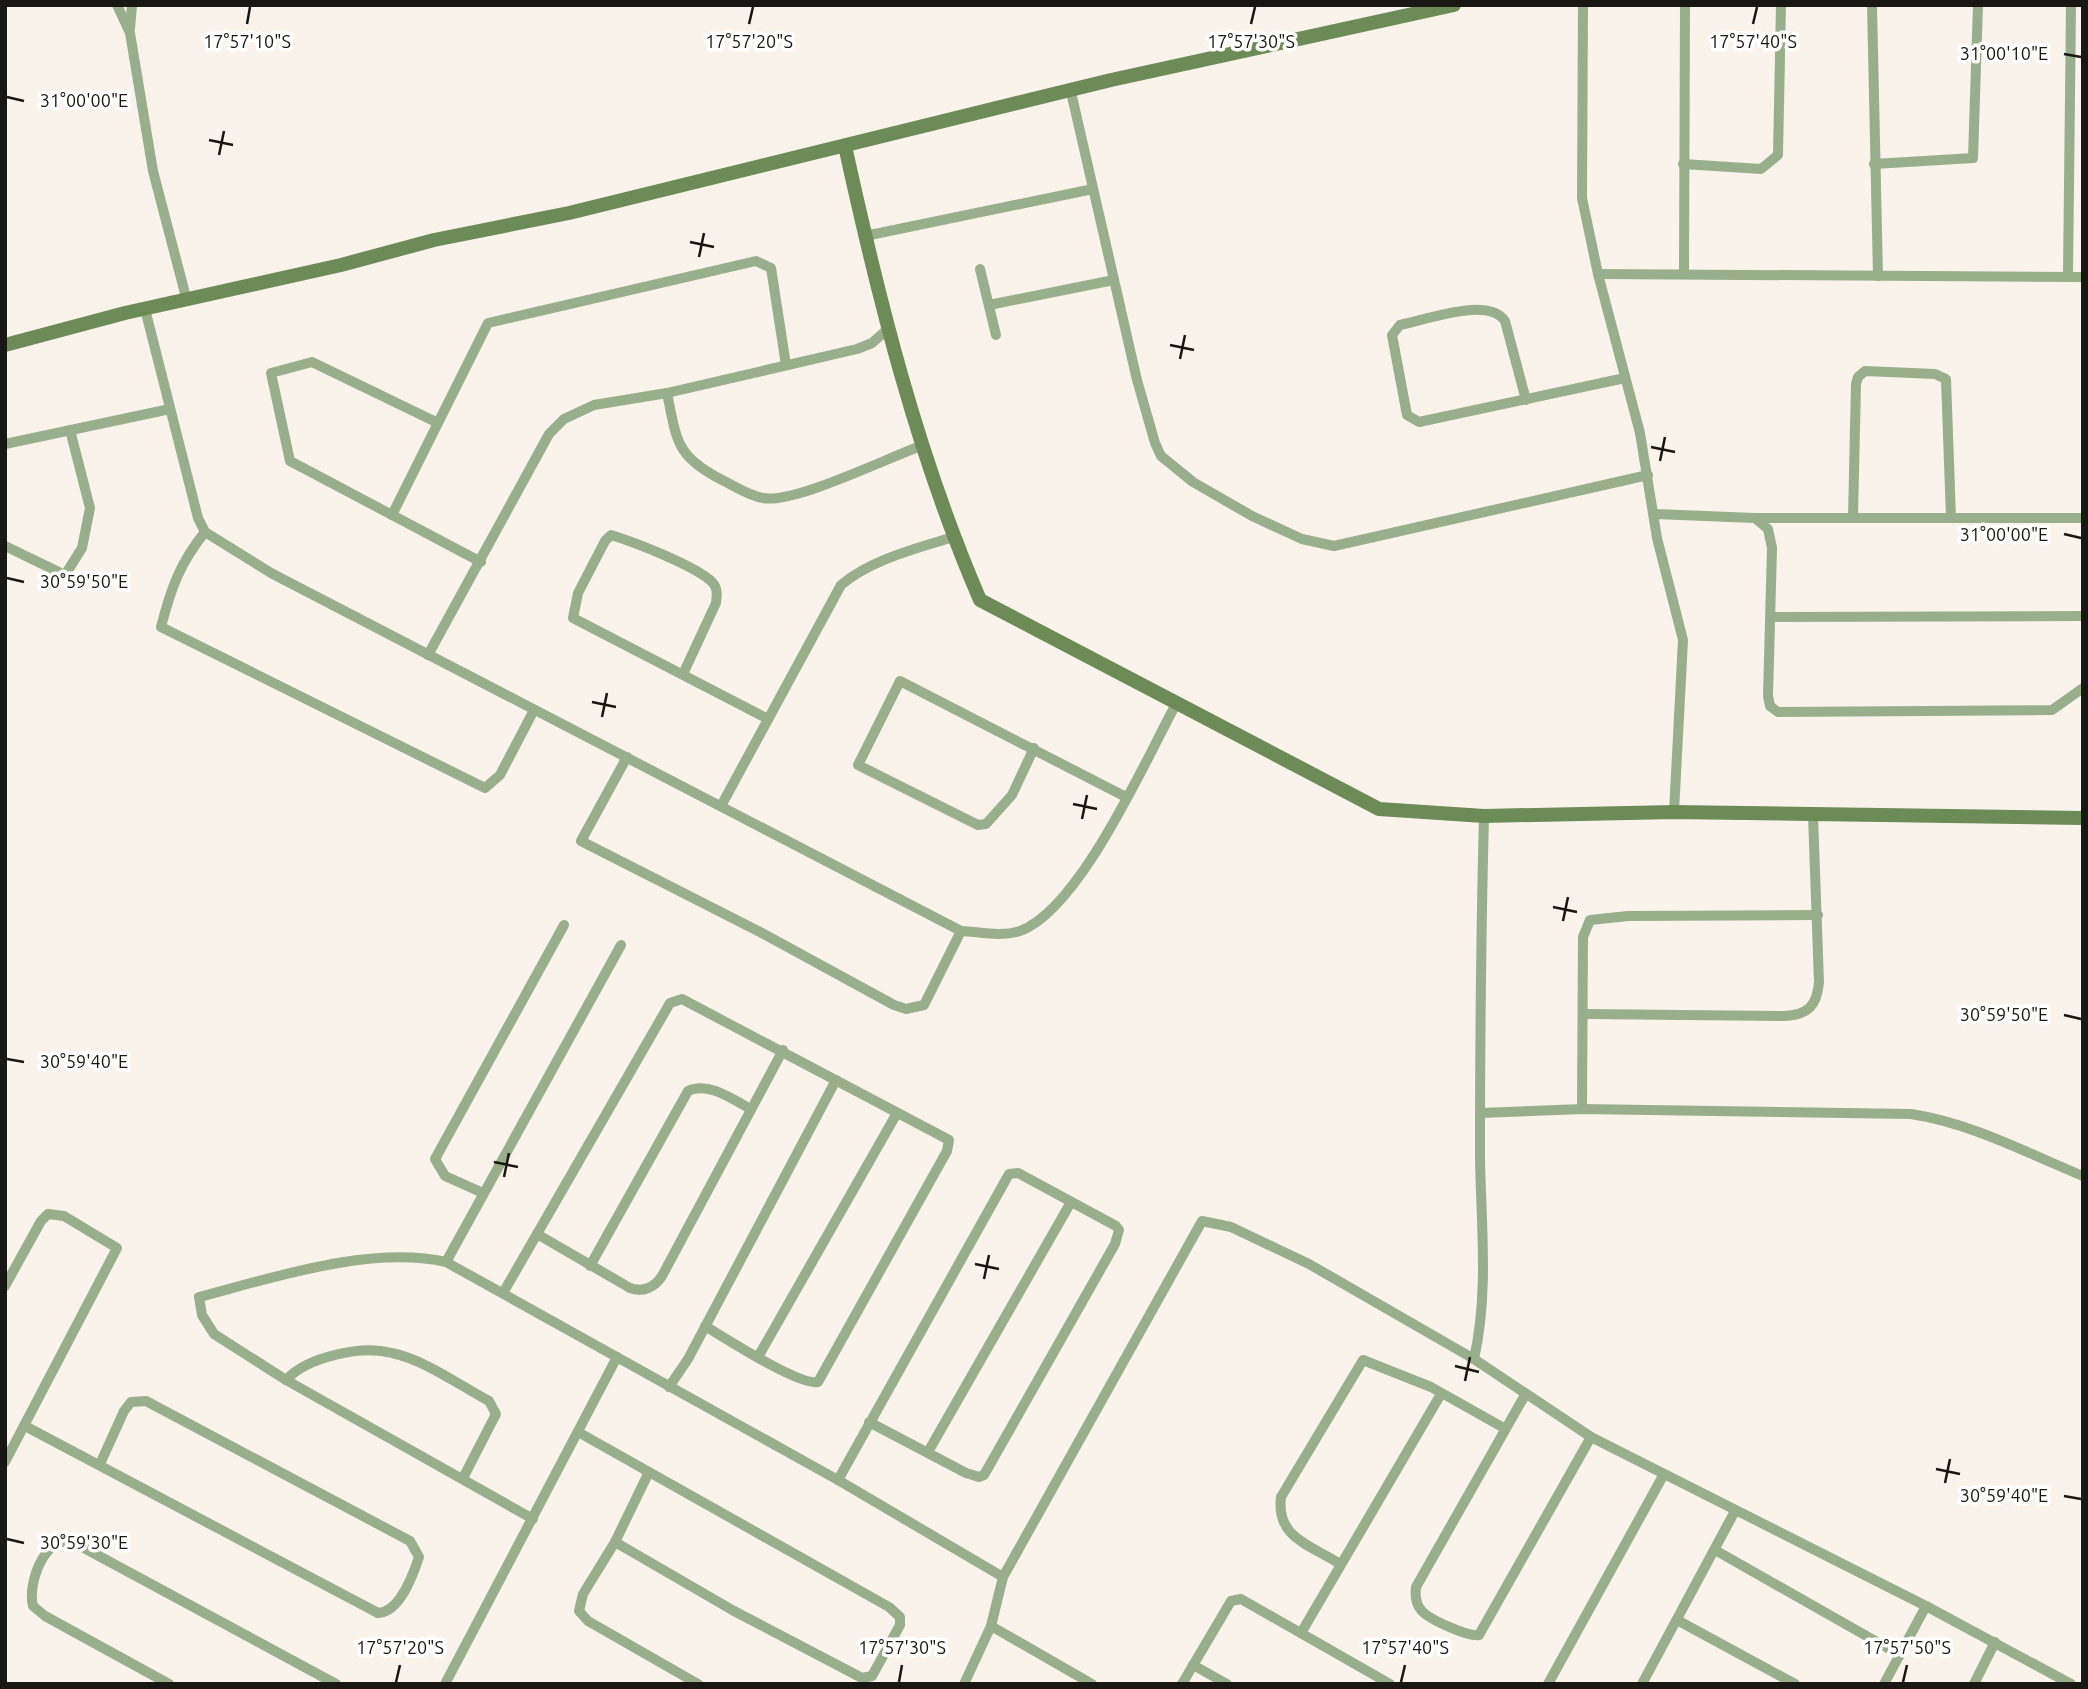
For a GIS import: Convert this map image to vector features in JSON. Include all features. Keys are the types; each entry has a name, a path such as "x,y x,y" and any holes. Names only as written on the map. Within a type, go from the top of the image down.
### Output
{"street":[{"path":"117,5 130,33"},
{"path":"132,5 130,33 153,171 187,301"},
{"path":"5,345 434,240 569,213 1236,51 1454,5"},
{"path":"1583,5 1582,198 1648,475 1657,538 1683,640 1674,812"},
{"path":"1684,275 1685,5"},
{"path":"1683,164 1761,169 1778,155 1781,5"},
{"path":"1872,5 1878,276"},
{"path":"1874,164 1973,158 1978,5"},
{"path":"2068,276 2071,5"},
{"path":"1071,92 1154,443 1161,456 1202,488 1252,516 1320,545 1348,544 1648,475"},
{"path":"845,146 865,236 920,446 953,537 980,600 1379,808 1483,816 1674,812 2083,818"},
{"path":"865,236 1093,189"},
{"path":"392,515 436,422 488,323 756,261 771,268 786,365"},
{"path":"980,268 996,335"},
{"path":"1598,274 2083,277"},
{"path":"989,305 1114,280"},
{"path":"1526,400 1500,314 1482,308 1401,326 1392,335 1407,415 1419,422 1526,400 1625,378"},
{"path":"145,309 170,410 205,532 249,561 961,931 1009,933 1023,930 1040,917 1079,877 1094,858 1176,704"},
{"path":"428,655 550,433 564,419 594,405 667,393 857,349 872,343 889,328"},
{"path":"436,422 312,362 271,373 290,461 481,562"},
{"path":"1853,517 1856,384 1858,377 1865,371 1935,373 1946,379 1951,518"},
{"path":"667,393 678,442 685,455 705,471 764,498 798,493 920,446"},
{"path":"5,444 170,410"},
{"path":"5,546 65,575 82,548 90,508 70,430"},
{"path":"1655,513 1755,518 2083,518"},
{"path":"1755,518 1769,529 1771,538 1772,617 1768,696 1770,706 1778,712 2052,710 2083,688"},
{"path":"205,532 172,583 161,626 485,788 500,775 534,710"},
{"path":"683,674 716,603 717,591 713,583 695,572 611,535 578,593 573,618 768,719"},
{"path":"721,806 841,585 880,563 953,537"},
{"path":"1772,617 2083,616"},
{"path":"1034,748 1012,795 986,824 978,825 858,765 900,681 1034,748 1126,797"},
{"path":"627,757 581,841 894,1005 906,1009 924,1005 961,931"},
{"path":"1474,1359 1482,1288 1480,1112 1483,816"},
{"path":"1585,1014 1802,1014 1814,1005 1818,993 1818,915 1813,816"},
{"path":"1583,1109 1583,937 1591,920 1628,916 1818,915"},
{"path":"483,1193 445,1176 435,1159 564,925"},
{"path":"446,1262 621,945"},
{"path":"503,1293 630,1068 670,1003 682,999 947,1137 948,1147 821,1380 811,1383 758,1357 705,1326"},
{"path":"537,1234 636,1290 658,1282 783,1050"},
{"path":"669,1387 705,1326 836,1080"},
{"path":"590,1266 688,1091 701,1087 709,1088 751,1109"},
{"path":"1480,1112 1583,1109 1898,1114 1936,1118 2083,1175"},
{"path":"758,1357 897,1113"},
{"path":"838,1480 869,1422 1009,1174 1018,1172 1116,1226 1117,1237 1006,1438 981,1477 869,1422"},
{"path":"928,1452 1071,1202"},
{"path":"5,1286 41,1221 48,1214 64,1216 117,1248 5,1462"},
{"path":"964,1684 991,1626 1003,1577 1202,1221 1231,1227 1309,1264 1474,1359 1591,1437 1996,1642 2071,1684"},
{"path":"533,1519 286,1380 214,1334 202,1315 199,1297 277,1276 378,1257 425,1257 446,1262 838,1480 1003,1577"},
{"path":"286,1380 298,1367 308,1363 340,1355 384,1351 408,1358 489,1401 496,1414 463,1478"},
{"path":"445,1684 617,1357"},
{"path":"1340,1564 1287,1531 1279,1517 1282,1497 1363,1360 1441,1394 1504,1428"},
{"path":"1301,1633 1441,1394"},
{"path":"1525,1395 1416,1587 1416,1601 1424,1613 1476,1636 1591,1437"},
{"path":"25,1426 378,1613 392,1608 402,1594 419,1557 410,1541 146,1401 131,1402 124,1411 100,1464"},
{"path":"578,1432 889,1607 900,1617 898,1632 872,1676 862,1678 852,1675 614,1542"},
{"path":"649,1472 614,1542 583,1594 579,1611 588,1621 698,1684"},
{"path":"1548,1684 1664,1474"},
{"path":"1642,1684 1735,1511"},
{"path":"169,1684 45,1616 33,1606 33,1582 55,1544 65,1540 73,1542 336,1684"},
{"path":"1715,1550 1900,1655"},
{"path":"1182,1684 1231,1601 1241,1599 1390,1684"},
{"path":"1884,1684 1926,1606"},
{"path":"1677,1620 1795,1684"},
{"path":"991,1626 1092,1684"},
{"path":"1974,1684 1996,1642"},
{"path":"1193,1665 1227,1684"},
{"path":"1367,1684 1373,1673"}]}
